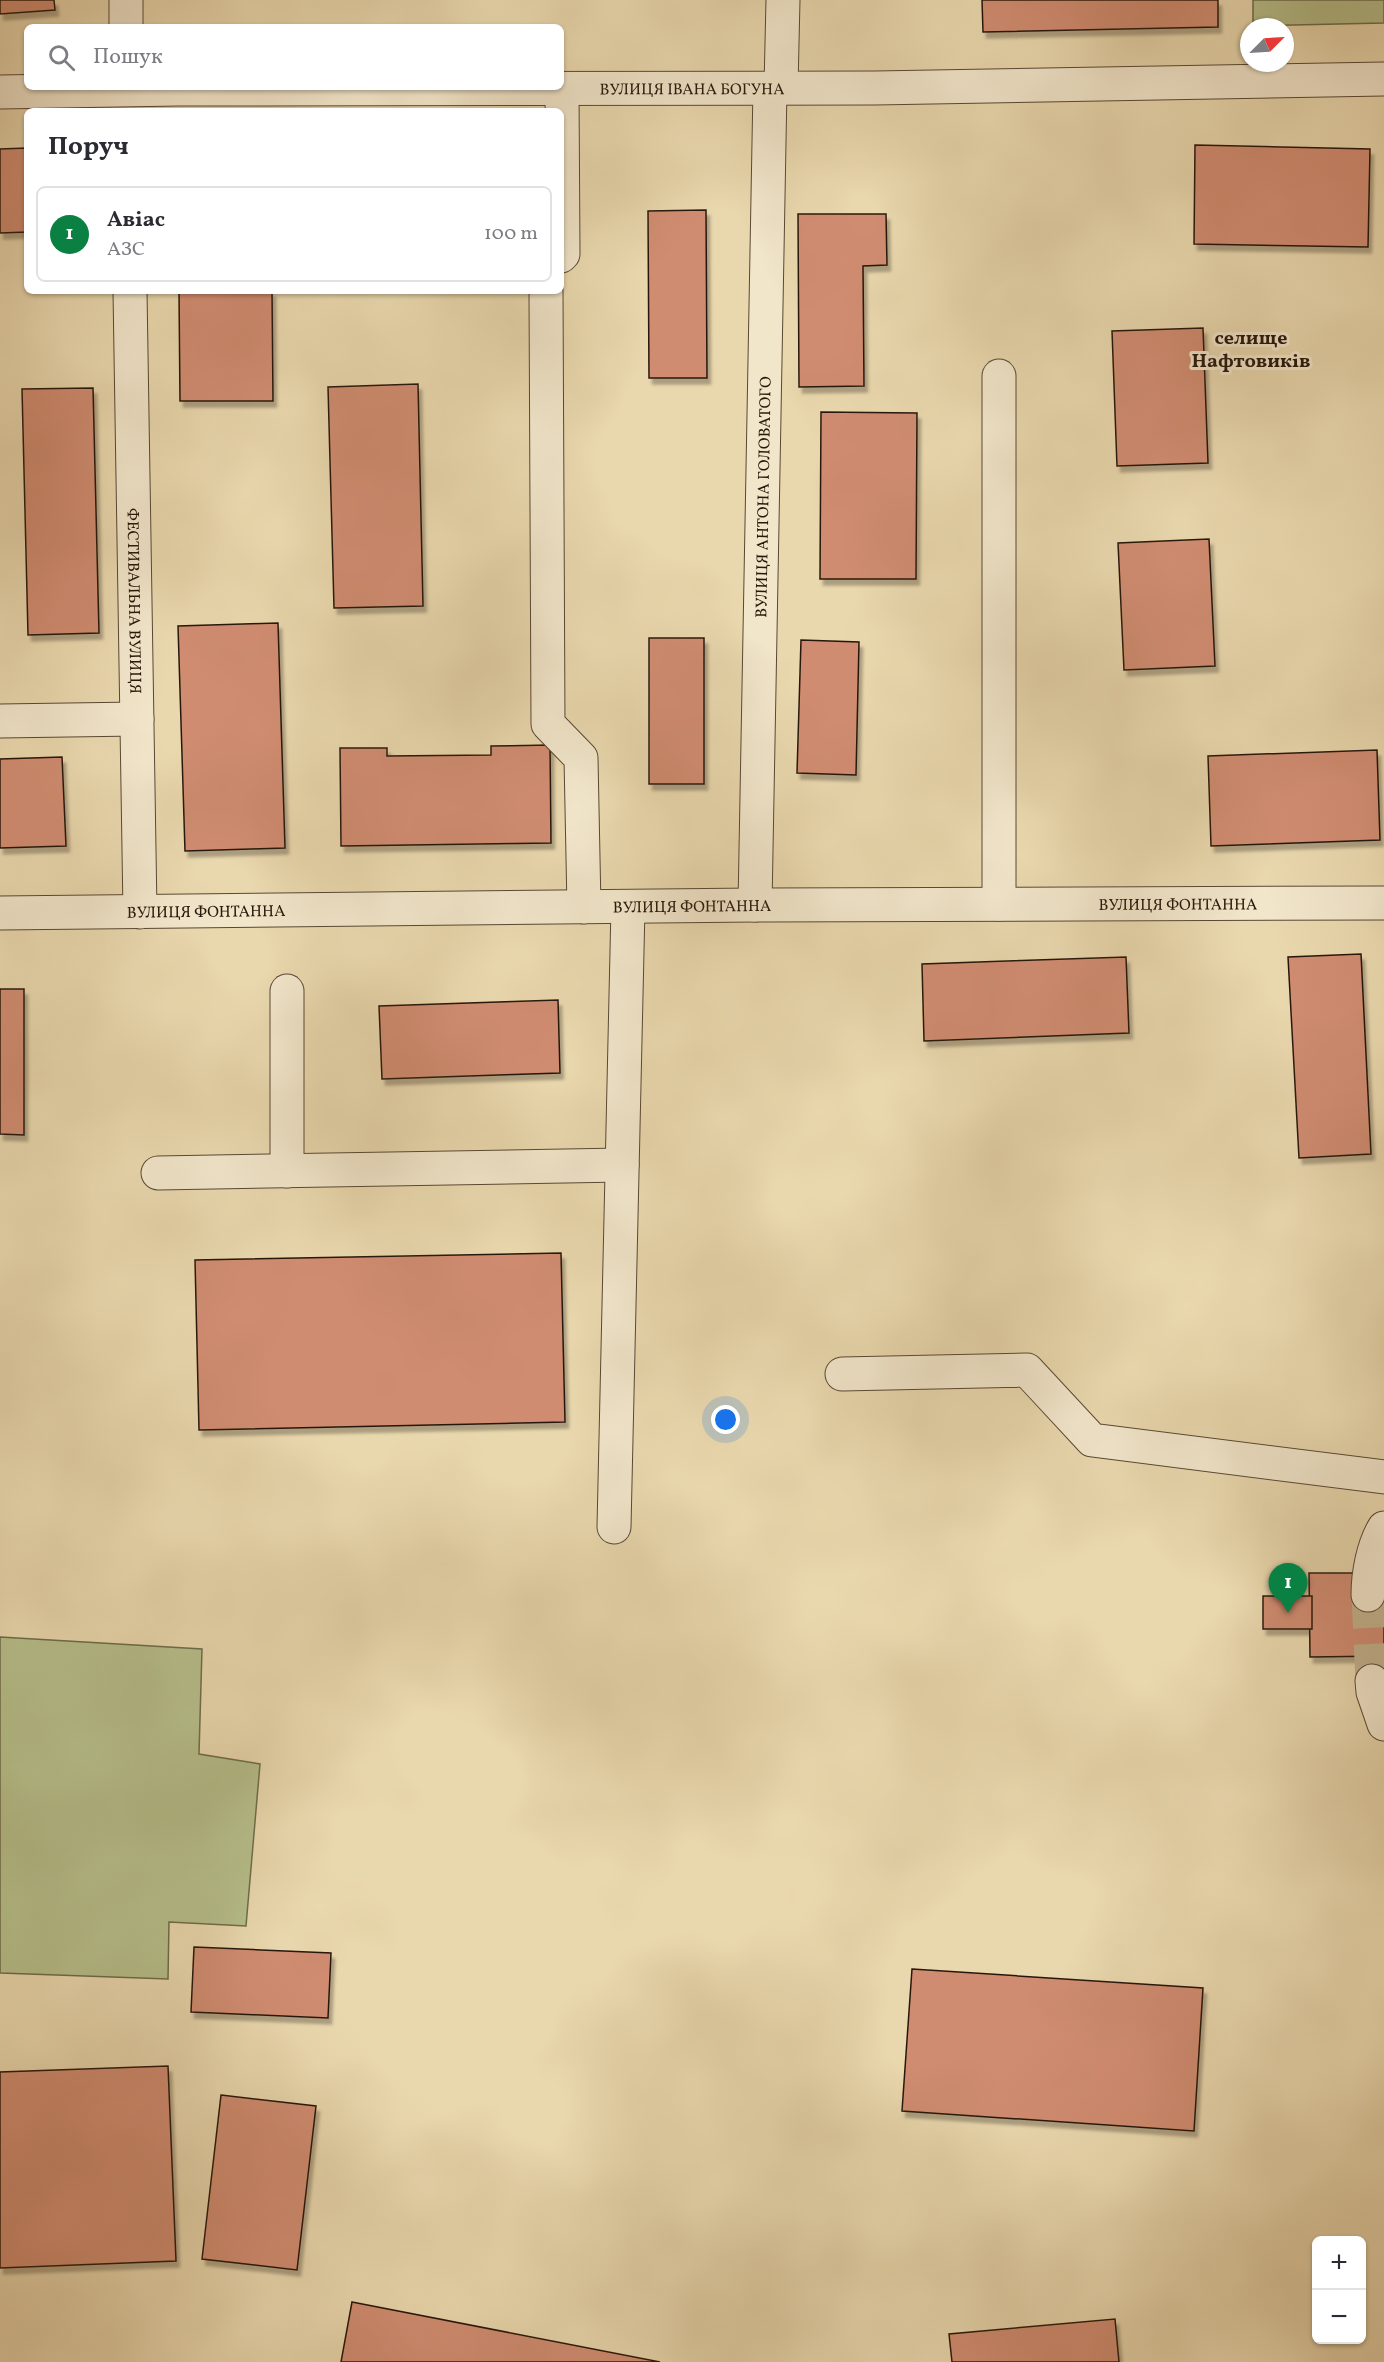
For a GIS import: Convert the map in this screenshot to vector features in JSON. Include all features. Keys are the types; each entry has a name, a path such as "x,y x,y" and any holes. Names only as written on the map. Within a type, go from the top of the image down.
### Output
{"street":[{"path":"126,0 126,24"},
{"name":"ВУЛИЦЯ АНТОНА ГОЛОВАТОГО","path":"755,905 776,88 783,0"},
{"name":"ВУЛИЦЯ ІВАНА БОГУНА","path":"564,88 887,88 1384,79"},
{"name":"ВУЛИЦЯ ІВАНА БОГУНА","path":"0,92 127,96 453,90"},
{"path":"562,90 562,108"},
{"name":"ФЕСТИВАЛЬНА ВУЛИЦЯ","path":"130,294 140,912"},
{"path":"546,294 548,724 581,758 584,907"},
{"path":"999,376 999,904"},
{"path":"0,721 137,719"},
{"name":"ВУЛИЦЯ ФОНТАННА","path":"0,913 755,905 1384,903"},
{"path":"614,1527 628,906"},
{"path":"287,991 287,1171"},
{"path":"158,1173 622,1165"},
{"path":"842,1374 1027,1370 1092,1440 1384,1477"},
{"path":"1368,1595 1368,1582 1379,1536 1384,1528"},
{"path":"1372,1681 1373,1692 1384,1724"}],"green space":[{"path":"1253,0 1384,0 1384,23 1294,25 1294,18 1253,18"},
{"path":"0,1637 202,1649 199,1754 260,1764 246,1926 169,1922 168,1979 0,1973"}],"building":[{"path":"0,0 54,0 55,10 0,14"},
{"path":"982,0 1218,0 1218,27 983,32"},
{"path":"1195,145 1370,149 1368,247 1194,244"},
{"path":"24,148 24,232 0,233 0,149"},
{"path":"706,210 707,378 649,378 648,211"},
{"path":"798,214 886,214 887,265 863,266 864,386 799,387"},
{"path":"179,294 272,294 273,401 180,401"},
{"path":"1203,328 1208,463 1117,466 1112,331"},
{"path":"418,384 423,606 334,608 328,387"},
{"path":"93,388 99,633 28,635 22,389"},
{"path":"821,412 917,413 916,579 820,579"},
{"path":"1209,539 1215,666 1124,670 1118,543"},
{"path":"278,623 285,848 185,851 178,626"},
{"path":"649,638 704,638 704,784 649,784"},
{"path":"801,640 859,642 856,775 797,773"},
{"path":"550,745 551,843 341,846 340,748 387,748 387,756 491,755 491,746"},
{"path":"1377,750 1380,840 1211,846 1208,756"},
{"path":"62,757 66,846 0,848 0,759"},
{"path":"1361,954 1371,1154 1299,1158 1288,957"},
{"path":"1126,957 1129,1033 924,1041 922,964"},
{"path":"0,989 24,989 24,1135 0,1134"},
{"path":"558,1000 560,1073 382,1079 379,1006"},
{"path":"561,1253 565,1422 199,1430 195,1260"},
{"path":"1309,1573 1384,1573 1384,1656 1310,1657"},
{"path":"1263,1596 1312,1596 1312,1629 1263,1629"},
{"path":"194,1947 331,1953 328,2018 191,2012"},
{"path":"912,1969 1203,1988 1194,2131 902,2111"},
{"path":"168,2066 176,2261 0,2268 0,2072"},
{"path":"221,2095 316,2106 297,2270 202,2259"},
{"path":"352,2302 660,2362 341,2362"},
{"path":"1115,2319 1119,2362 952,2362 949,2334"}],"tunnel":[{"path":"1368,1595 1372,1681"}],"place":[{"name":"Авіас","path":"1288,1613"}],"district":[{"name":"селище Нафтовиків","path":"1251,348"}]}
